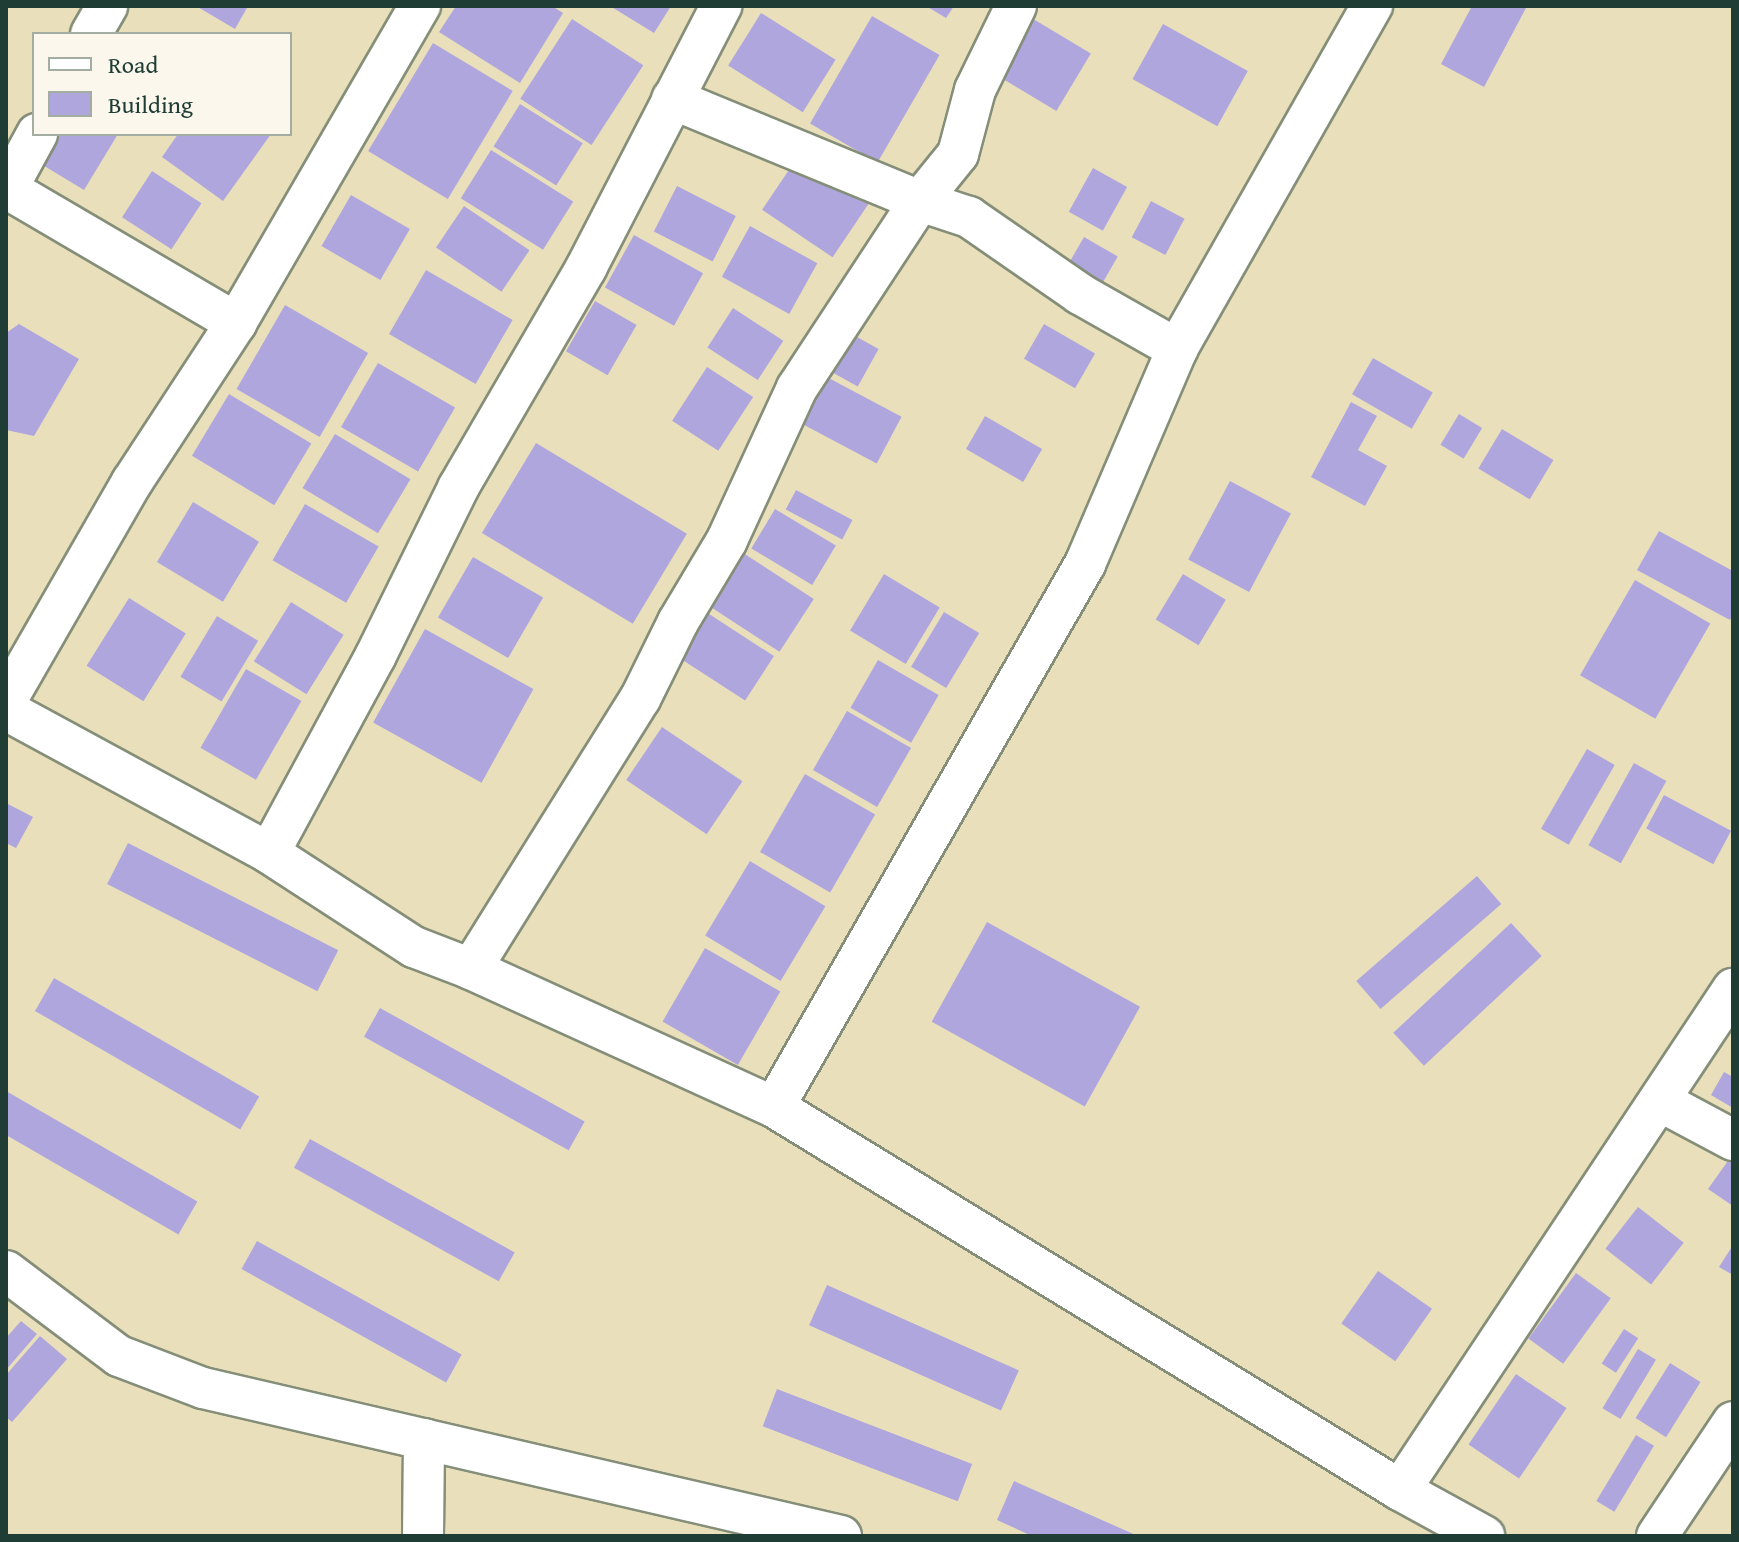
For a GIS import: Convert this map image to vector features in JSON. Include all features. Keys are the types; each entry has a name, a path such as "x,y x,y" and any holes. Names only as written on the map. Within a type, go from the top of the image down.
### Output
{"street":[{"path":"92,32 107,6"},
{"path":"6,701 132,482 236,323 420,6"},
{"path":"269,853 376,655 458,488 586,268 721,6"},
{"path":"471,969 640,699 678,622 727,540 797,388 920,201 958,154 975,90 1016,6"},
{"path":"774,1107 1085,564 1177,349 1372,6"},
{"path":"672,99 920,201 969,217 1080,294 1177,349"},
{"path":"36,136 6,188 236,323"},
{"path":"6,710 269,853 414,947 471,969 774,1107 1400,1490 1484,1536"},
{"path":"1400,1490 1733,989"},
{"path":"1660,1101 1733,1140"},
{"path":"6,1271 119,1356 203,1388 841,1536"},
{"path":"1657,1536 1733,1422"},
{"path":"423,1536 424,1439"}],"building":[{"path":"196,6 248,6 235,29"},
{"path":"456,6 552,6 563,13 520,83 439,32"},
{"path":"610,6 671,6 654,33"},
{"path":"926,6 954,6 946,18"},
{"path":"1472,6 1527,6 1484,87 1441,64"},
{"path":"761,13 836,60 803,112 728,66"},
{"path":"872,16 940,55 878,162 810,123"},
{"path":"1030,17 1091,54 1056,111 995,74"},
{"path":"572,19 643,65 592,145 520,99"},
{"path":"1163,24 1248,71 1217,126 1132,79"},
{"path":"433,43 513,91 448,199 368,151"},
{"path":"520,104 583,143 556,186 494,146"},
{"path":"58,136 117,136 84,190 41,164"},
{"path":"177,136 270,136 223,201 162,157"},
{"path":"491,150 573,201 543,250 461,198"},
{"path":"799,155 869,203 833,257 762,210"},
{"path":"1093,168 1127,187 1103,231 1069,212"},
{"path":"152,171 201,203 172,249 122,217"},
{"path":"677,186 736,216 713,261 654,231"},
{"path":"351,195 410,229 380,280 322,246"},
{"path":"1151,201 1185,219 1165,255 1132,237"},
{"path":"464,206 529,250 502,292 436,247"},
{"path":"750,226 817,263 789,314 722,277"},
{"path":"634,235 703,273 674,326 605,287"},
{"path":"1084,237 1118,257 1100,287 1066,267"},
{"path":"426,270 513,320 476,384 389,334"},
{"path":"595,301 637,325 608,375 566,351"},
{"path":"285,305 368,353 320,437 236,389"},
{"path":"733,308 783,341 758,380 707,347"},
{"path":"19,324 79,359 34,436 6,430 6,333"},
{"path":"1044,324 1095,354 1075,388 1024,359"},
{"path":"848,332 879,349 858,387 827,370"},
{"path":"1373,358 1433,392 1412,429 1352,394"},
{"path":"378,363 455,408 418,472 341,427"},
{"path":"707,367 753,397 718,451 672,421"},
{"path":"823,375 902,417 877,464 798,422"},
{"path":"229,394 311,443 274,505 192,456"},
{"path":"1351,402 1377,416 1358,450 1387,466 1365,506 1311,477"},
{"path":"1459,414 1482,428 1464,459 1440,445"},
{"path":"985,416 1042,449 1023,482 966,449"},
{"path":"1502,429 1553,460 1530,499 1478,468"},
{"path":"335,434 410,479 378,533 303,488"},
{"path":"536,443 687,534 633,624 482,533"},
{"path":"1230,481 1291,513 1249,592 1188,560"},
{"path":"796,490 853,520 842,539 786,509"},
{"path":"193,502 259,542 223,602 157,562"},
{"path":"305,504 379,546 346,603 273,560"},
{"path":"775,509 836,546 812,585 751,548"},
{"path":"1659,531 1733,571 1733,614 1730,620 1637,570"},
{"path":"740,551 814,599 779,652 706,604"},
{"path":"473,557 543,598 508,658 438,618"},
{"path":"884,574 940,607 906,664 850,631"},
{"path":"1183,574 1226,600 1199,645 1156,619"},
{"path":"1635,580 1710,624 1655,719 1580,675"},
{"path":"129,598 186,634 143,701 87,666"},
{"path":"291,602 344,635 306,694 254,661"},
{"path":"706,612 774,656 745,701 677,656"},
{"path":"944,612 979,633 946,688 911,667"},
{"path":"217,616 258,641 222,702 180,677"},
{"path":"425,629 533,689 482,783 373,723"},
{"path":"878,660 939,695 911,743 850,708"},
{"path":"246,669 301,701 256,780 200,748"},
{"path":"847,711 911,748 877,807 813,770"},
{"path":"662,727 742,781 707,834 626,780"},
{"path":"1587,749 1615,765 1569,845 1541,829"},
{"path":"1634,763 1666,781 1621,863 1588,845"},
{"path":"805,774 875,814 830,892 760,852"},
{"path":"1664,795 1731,831 1713,864 1646,829"},
{"path":"6,803 33,817 16,848 6,843"},
{"path":"128,843 338,950 317,991 107,884"},
{"path":"750,861 825,906 781,981 705,936"},
{"path":"1477,876 1501,904 1381,1009 1356,981"},
{"path":"987,922 1140,1007 1085,1107 932,1022"},
{"path":"1511,923 1542,956 1424,1066 1393,1033"},
{"path":"705,948 780,992 738,1065 662,1022"},
{"path":"54,978 259,1096 240,1129 35,1011"},
{"path":"380,1008 585,1121 569,1150 364,1037"},
{"path":"1724,1072 1733,1077 1733,1108 1711,1095"},
{"path":"6,1091 197,1202 178,1234 6,1135"},
{"path":"310,1139 515,1252 499,1281 294,1168"},
{"path":"1730,1158 1733,1160 1733,1206 1708,1189"},
{"path":"1638,1207 1684,1243 1651,1284 1605,1249"},
{"path":"257,1241 462,1354 446,1382 241,1269"},
{"path":"1733,1245 1733,1275 1719,1267"},
{"path":"1378,1271 1432,1309 1395,1361 1341,1323"},
{"path":"1576,1273 1611,1298 1563,1364 1528,1339"},
{"path":"827,1285 1019,1370 1001,1411 809,1325"},
{"path":"21,1321 37,1334 6,1370 6,1338"},
{"path":"1624,1329 1638,1338 1616,1373 1602,1363"},
{"path":"40,1336 67,1359 12,1422 6,1417 6,1375"},
{"path":"1638,1349 1656,1360 1620,1419 1602,1408"},
{"path":"1670,1363 1701,1382 1666,1437 1636,1418"},
{"path":"1516,1374 1567,1408 1519,1479 1468,1444"},
{"path":"777,1389 972,1464 958,1501 763,1426"},
{"path":"1636,1435 1654,1446 1614,1512 1596,1501"},
{"path":"1014,1481 1138,1536 1032,1536 997,1520"}]}
